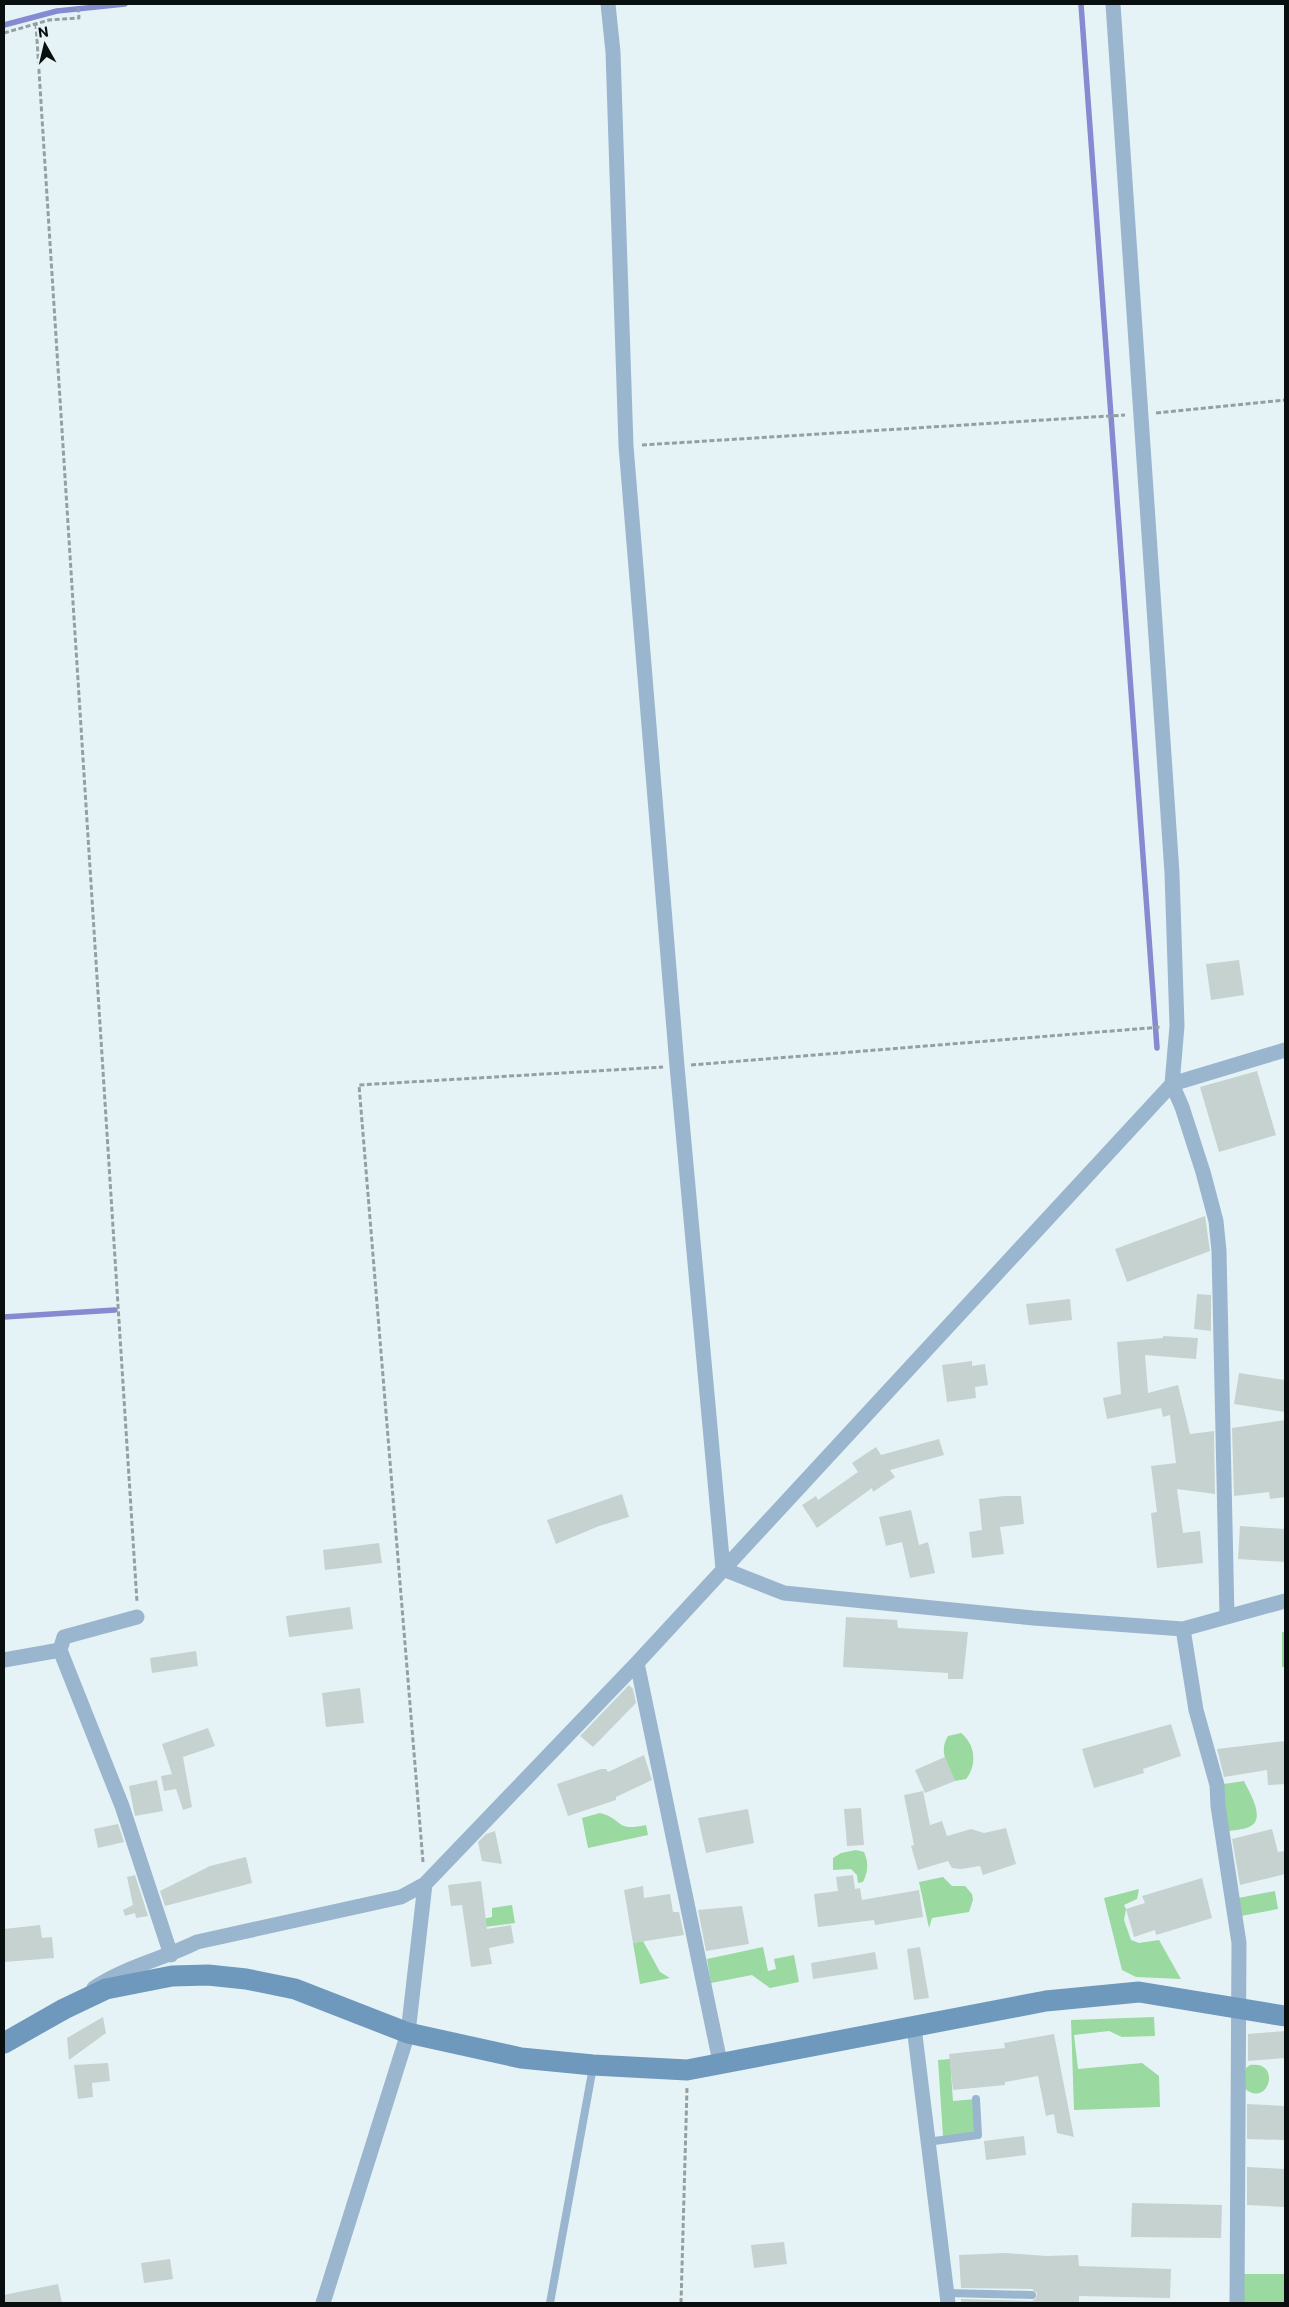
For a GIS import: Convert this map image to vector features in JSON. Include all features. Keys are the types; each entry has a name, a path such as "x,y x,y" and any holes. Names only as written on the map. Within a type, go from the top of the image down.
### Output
{"street":[{"path":"608,4 613,52 626,446 677,1066 723,1569"},
{"path":"1113,4 1172,873 1177,1026 1172,1084 1182,1107 1203,1172 1216,1221 1228,1616"},
{"path":"64,2009 110,1977 171,1955 197,1942 401,1897 425,1884 637,1663 1172,1084 1285,1050"},
{"path":"723,1569 784,1593 1033,1618 1183,1630 1285,1600"},
{"path":"137,1617 64,1637 60,1650 122,1806 171,1955"},
{"path":"1183,1630 1196,1710 1217,1785 1218,1806 1239,1943 1237,2303"},
{"path":"4,1660 60,1650"},
{"path":"637,1663 720,2062"},
{"path":"323,2303 408,2034 425,1884"},
{"path":"4,2043 64,2009 106,1989 172,1976 208,1975 246,1979 295,1989 408,2034 520,2058 593,2065 687,2070 720,2062 1046,2001 1139,1992 1285,2016"},
{"path":"914,2026 947,2298"}],"lane":[{"path":"550,2303 593,2065"},
{"path":"927,2142 978,2135 976,2099"},
{"path":"947,2298 1032,2295"}],"path":[{"path":"4,32 49,20 79,18 78,4"},
{"path":"36,24 138,1599 137,1617"},
{"path":"626,446 1142,414 1285,400"},
{"path":"425,1884 360,1085 677,1066 1177,1026"},
{"path":"681,2303 687,2070"}],"green space":[{"path":"1282,1632 1285,1632 1285,1667 1282,1667"},
{"path":"961,1733 970,1743 973,1761 972,1768 966,1779 955,1781 945,1758 944,1748 948,1736"},
{"path":"1244,1781 1253,1798 1257,1818 1249,1827 1225,1832 1217,1785"},
{"path":"600,1813 613,1818 624,1826 636,1827 646,1825 648,1835 588,1848 582,1818"},
{"path":"856,1850 864,1852 867,1864 867,1871 863,1882 858,1883 857,1875 851,1869 833,1870 833,1858 841,1853"},
{"path":"943,1877 952,1886 965,1886 972,1894 973,1900 969,1912 932,1918 929,1928 919,1882"},
{"path":"1139,1889 1137,1899 1124,1905 1126,1909 1124,1920 1131,1940 1139,1943 1159,1940 1181,1979 1136,1977 1122,1970 1104,1898"},
{"path":"1275,1891 1278,1909 1241,1916 1238,1898"},
{"path":"512,1905 515,1923 468,1929 467,1922 492,1917 492,1908"},
{"path":"643,1941 660,1972 670,1978 640,1984 633,1943"},
{"path":"763,1947 768,1971 776,1969 774,1959 794,1955 799,1982 770,1988 752,1975 711,1983 707,1959"},
{"path":"1154,2017 1155,2036 1122,2037 1109,2031 1074,2035 1078,2069 1142,2063 1159,2076 1160,2107 1074,2110 1071,2020"},
{"path":"950,2059 953,2101 976,2099 978,2134 943,2136 938,2060"},
{"path":"1250,2065 1260,2065 1269,2076 1265,2089 1260,2093 1253,2093 1244,2088 1246,2068"},
{"path":"1241,2274 1285,2274 1285,2303 1241,2303"}],"building":[{"path":"1239,960 1244,995 1211,1000 1206,964"},
{"path":"1257,1071 1276,1135 1219,1152 1200,1087"},
{"path":"1205,1216 1210,1251 1127,1282 1115,1249"},
{"path":"1197,1294 1211,1295 1211,1331 1194,1329"},
{"path":"1070,1299 1072,1320 1029,1325 1026,1304"},
{"path":"1163,1336 1198,1338 1196,1359 1145,1355 1148,1393 1178,1385 1190,1434 1214,1431 1215,1494 1177,1489 1183,1533 1200,1531 1203,1563 1157,1568 1151,1513 1157,1512 1151,1466 1176,1463 1170,1415 1163,1417 1161,1408 1107,1419 1103,1398 1121,1394 1117,1342 1163,1338"},
{"path":"972,1361 972,1366 985,1364 988,1385 975,1387 976,1398 947,1402 942,1365"},
{"path":"1239,1373 1285,1380 1285,1412 1234,1404"},
{"path":"1285,1420 1285,1497 1270,1499 1269,1492 1234,1496 1232,1428"},
{"path":"939,1439 944,1455 890,1470 895,1477 873,1492 872,1488 817,1528 802,1505 816,1496 818,1500 858,1472 852,1463 876,1447 881,1455"},
{"path":"622,1494 629,1517 599,1526 556,1544 547,1520"},
{"path":"1021,1496 1024,1524 1000,1527 1004,1554 972,1558 969,1532 982,1530 979,1499"},
{"path":"911,1510 919,1545 928,1542 935,1573 910,1578 902,1542 886,1546 879,1517"},
{"path":"1240,1526 1285,1529 1285,1562 1238,1559"},
{"path":"379,1543 382,1563 325,1570 323,1550"},
{"path":"350,1607 353,1629 289,1637 286,1616"},
{"path":"846,1617 897,1620 898,1628 968,1632 963,1679 948,1679 948,1673 843,1667"},
{"path":"196,1651 198,1666 152,1673 150,1658"},
{"path":"629,1685 633,1689 636,1703 593,1747 580,1736"},
{"path":"360,1688 364,1723 326,1727 322,1693"},
{"path":"1171,1724 1181,1756 1143,1769 1144,1773 1094,1788 1082,1749"},
{"path":"208,1728 215,1746 183,1757 192,1807 183,1810 176,1789 164,1791 161,1776 172,1774 162,1744"},
{"path":"1285,1741 1285,1784 1268,1785 1267,1770 1224,1777 1217,1749"},
{"path":"644,1755 652,1780 616,1797 616,1800 568,1816 557,1784 601,1769 606,1769 608,1772"},
{"path":"945,1757 955,1781 925,1793 915,1770"},
{"path":"157,1780 163,1811 135,1816 129,1786"},
{"path":"923,1791 930,1825 942,1821 947,1836 971,1829 984,1833 1006,1828 1016,1864 983,1875 980,1866 961,1869 952,1868 948,1861 918,1870 911,1846 914,1845 904,1795"},
{"path":"861,1808 864,1845 847,1846 844,1809"},
{"path":"748,1809 754,1843 706,1853 698,1818"},
{"path":"118,1824 124,1842 98,1848 94,1829"},
{"path":"1272,1829 1278,1852 1285,1851 1285,1874 1240,1885 1232,1839"},
{"path":"495,1831 502,1864 482,1861 478,1842 486,1834"},
{"path":"246,1857 252,1883 165,1906 160,1891 210,1866"},
{"path":"135,1875 148,1916 136,1918 135,1913 125,1916 123,1910 133,1905 127,1877"},
{"path":"853,1875 855,1889 860,1888 862,1900 919,1890 923,1917 875,1925 874,1920 818,1927 814,1894 838,1891 836,1877"},
{"path":"1202,1878 1212,1918 1156,1935 1155,1930 1134,1937 1126,1909 1145,1903 1142,1896"},
{"path":"481,1881 487,1929 511,1925 514,1943 489,1948 492,1964 471,1967 462,1905 451,1906 448,1885"},
{"path":"643,1886 644,1898 670,1894 673,1912 679,1912 684,1935 633,1943 624,1890"},
{"path":"742,1906 749,1944 706,1951 698,1910"},
{"path":"40,1925 42,1938 52,1937 54,1958 4,1962 4,1929"},
{"path":"920,1947 929,1998 914,2000 907,1949"},
{"path":"875,1952 878,1969 813,1979 811,1963"},
{"path":"103,2017 106,2033 69,2060 67,2038"},
{"path":"1285,2031 1285,2058 1248,2061 1248,2034"},
{"path":"1054,2034 1074,2137 1057,2133 1054,2114 1046,2116 1038,2076 1005,2082 1005,2085 953,2090 949,2054 1005,2048 1004,2043"},
{"path":"108,2063 110,2081 92,2083 93,2097 78,2099 74,2065"},
{"path":"1247,2104 1285,2106 1285,2140 1247,2139"},
{"path":"1024,2136 1026,2155 986,2160 984,2141"},
{"path":"1247,2167 1285,2169 1285,2207 1247,2205"},
{"path":"1132,2203 1222,2205 1221,2238 1131,2237"},
{"path":"784,2242 787,2264 754,2268 751,2245"},
{"path":"1006,2253 1047,2256 1078,2255 1079,2266 1171,2269 1170,2298 1079,2296 1079,2303 961,2303 961,2299 1032,2301 1036,2298 1037,2293 1032,2289 961,2288 959,2255"},
{"path":"170,2259 173,2279 144,2283 141,2263"},
{"path":"58,2284 62,2303 4,2303 4,2295"}],"waterway":[{"path":"4,25 57,11 125,4"},
{"path":"1081,4 1157,1048"},
{"path":"4,1317 115,1310"}]}
